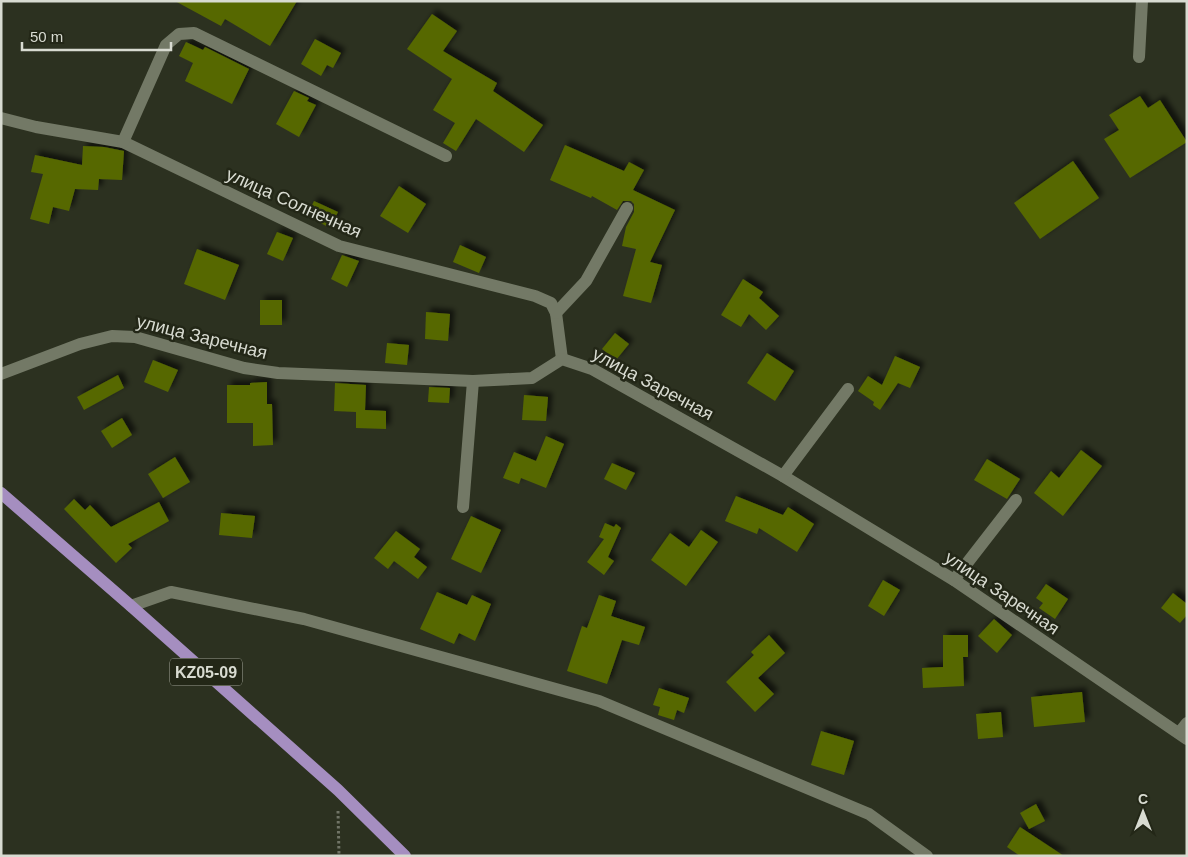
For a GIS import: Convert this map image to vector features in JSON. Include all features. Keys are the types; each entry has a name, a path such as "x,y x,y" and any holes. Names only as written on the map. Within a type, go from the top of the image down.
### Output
{"main road":[{"name":"KZ05-09","path":"1,493 338,790 405,856"}],"street":[{"path":"1139,57 1142,1"},
{"path":"123,142 166,45 179,34 194,33 446,156"},
{"name":"улица Солнечная","path":"1,118 36,127 123,142 339,246 535,296 551,303 556,313"},
{"path":"562,359 556,313 586,281 627,208"},
{"name":"улица Заречная","path":"1,374 80,344 112,336 135,337 244,368 278,373 473,381 532,378 562,359 592,369 782,476 954,580 1184,732"},
{"path":"463,507 473,381"},
{"path":"782,476 848,389"},
{"path":"954,580 1016,500"},
{"path":"131,606 171,592 295,617 599,701 869,814 927,856"}],"path":[{"path":"338,790 339,856"}],"building":[{"path":"175,1 297,1 270,46 225,19 221,26"},
{"path":"432,14 457,31 443,51 497,83 493,91 543,125 524,152 476,119 456,151 443,143 455,123 433,110 452,79 407,49"},
{"path":"315,39 341,53 333,68 327,65 321,76 301,64"},
{"path":"186,42 203,50 205,47 249,69 232,104 185,81 193,63 179,56"},
{"path":"294,91 309,98 307,101 316,105 299,137 276,124"},
{"path":"1140,96 1148,108 1160,100 1187,142 1130,178 1104,139 1119,130 1109,115"},
{"path":"565,145 624,171 629,162 644,170 633,190 675,210 650,262 662,265 651,303 623,296 636,249 622,246 626,227 634,212 634,204 631,201 623,201 617,210 592,196 591,198 550,180"},
{"path":"83,146 104,147 124,151 122,180 99,179 98,190 75,189 69,211 53,207 49,224 30,219 43,174 31,172 35,155 82,165"},
{"path":"1073,161 1099,198 1040,239 1014,203"},
{"path":"399,186 426,204 408,233 380,216"},
{"path":"314,201 338,212 330,228 307,216"},
{"path":"277,232 293,238 283,261 267,254"},
{"path":"460,245 486,257 479,273 453,262"},
{"path":"197,249 239,265 225,300 184,284"},
{"path":"342,255 359,261 347,287 331,279"},
{"path":"743,279 763,292 759,298 779,316 766,330 749,314 741,327 721,315"},
{"path":"260,300 282,300 282,325 260,325"},
{"path":"426,312 450,314 448,341 425,339"},
{"path":"615,333 629,344 616,360 602,349"},
{"path":"387,343 409,345 407,365 385,363"},
{"path":"767,353 794,371 775,401 747,383"},
{"path":"895,356 920,367 910,388 898,383 880,410 873,405 874,402 858,391 868,376 882,385"},
{"path":"153,360 178,370 168,392 144,382"},
{"path":"118,375 124,388 84,410 77,397"},
{"path":"267,382 267,404 272,404 273,445 253,446 253,423 227,423 227,385 250,385 250,383"},
{"path":"335,383 366,385 365,410 386,411 386,429 356,428 356,412 334,411"},
{"path":"429,387 450,388 449,403 428,402"},
{"path":"524,395 548,397 546,421 522,420"},
{"path":"122,418 132,435 112,448 101,431"},
{"path":"546,436 564,444 546,488 521,478 519,484 503,478 514,452 536,461"},
{"path":"1081,450 1102,466 1063,516 1034,493 1051,471 1059,478"},
{"path":"175,457 190,482 163,498 148,474"},
{"path":"987,459 1020,479 1007,499 974,480"},
{"path":"612,463 635,473 626,490 604,479"},
{"path":"736,496 783,515 788,507 814,524 797,552 759,528 757,534 725,521"},
{"path":"74,499 85,510 90,505 111,527 159,502 169,521 128,544 132,548 116,563 64,509"},
{"path":"221,513 255,516 252,538 219,535"},
{"path":"471,516 501,530 481,573 451,559"},
{"path":"605,523 614,527 616,524 621,528 608,557 614,561 604,575 587,562 604,539 599,537"},
{"path":"701,530 718,542 686,586 651,560 670,533 689,547"},
{"path":"396,531 420,549 414,557 427,567 418,579 394,561 388,569 374,558"},
{"path":"883,580 900,590 884,616 868,606"},
{"path":"1046,584 1068,599 1055,619 1039,608 1043,603 1036,598"},
{"path":"437,592 467,605 472,595 491,604 475,641 459,633 454,644 420,629"},
{"path":"1173,593 1187,604 1187,615 1180,623 1161,608"},
{"path":"599,595 616,601 611,616 645,627 639,645 622,640 607,684 567,671 582,626 587,628"},
{"path":"994,619 1012,635 997,653 978,636"},
{"path":"769,635 785,653 758,678 774,694 755,712 726,682 754,655 751,652"},
{"path":"943,635 968,635 968,657 963,657 964,686 923,688 922,668 943,667"},
{"path":"659,688 689,698 684,713 677,710 674,720 658,715 660,707 653,705"},
{"path":"1082,692 1085,722 1034,727 1031,697"},
{"path":"1001,712 1003,737 978,739 976,714"},
{"path":"821,731 854,741 844,775 811,765"},
{"path":"1036,804 1045,821 1029,829 1020,813"},
{"path":"1020,827 1064,856 1020,856 1007,847"}]}
